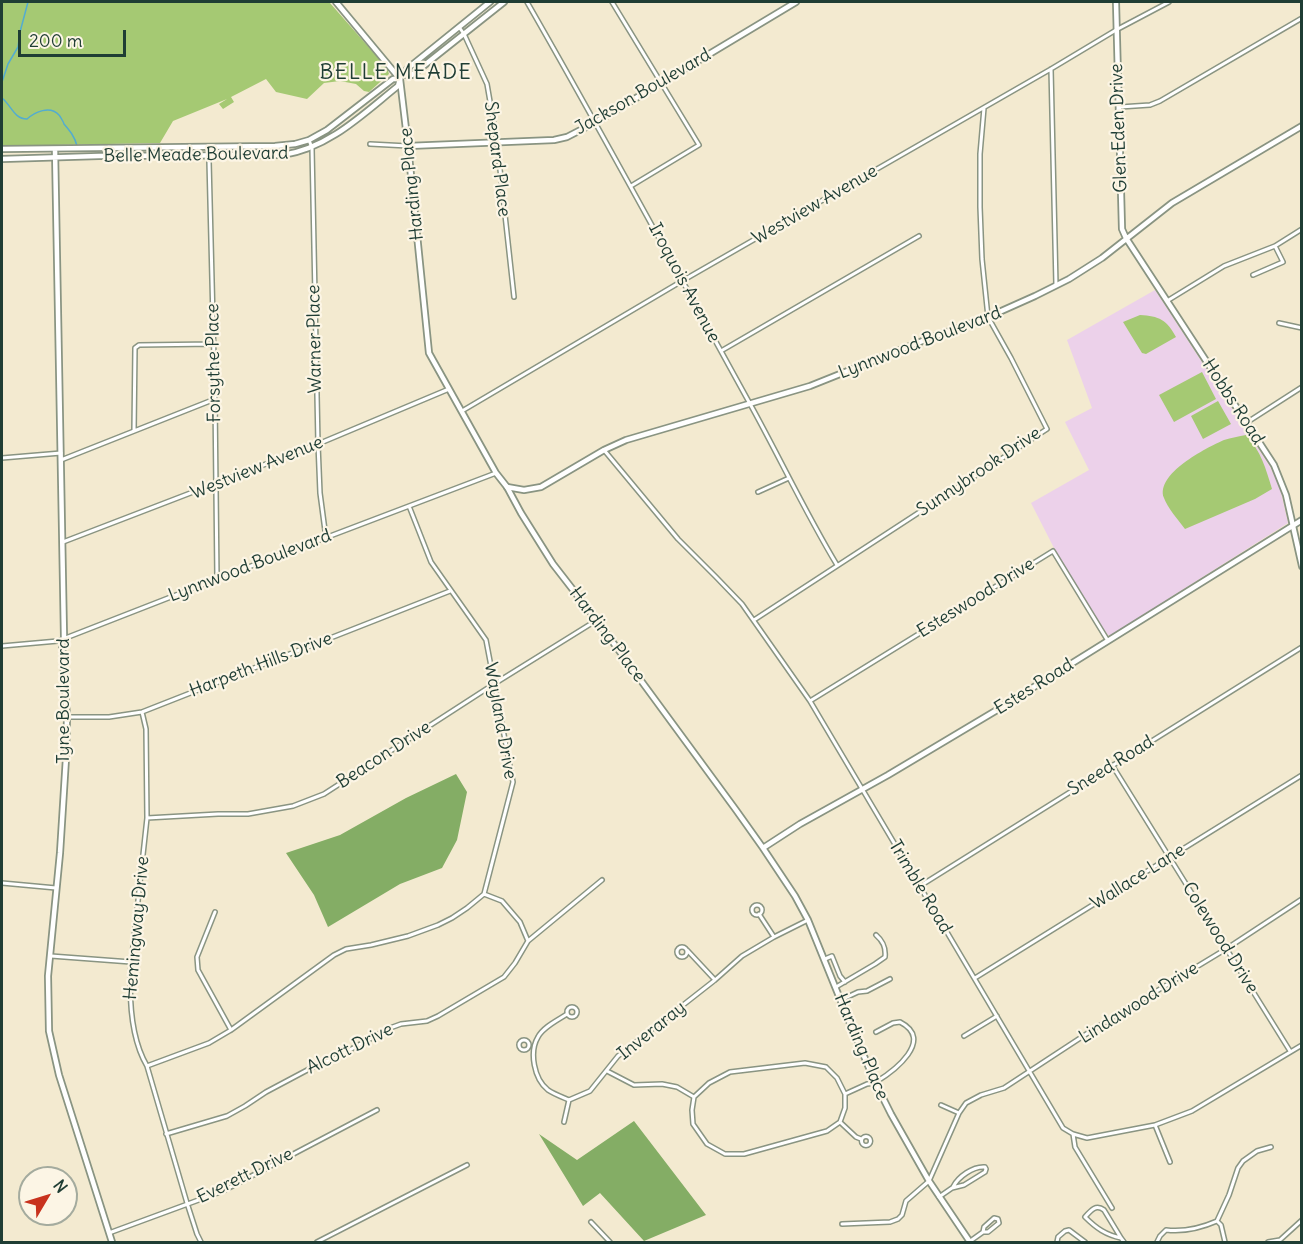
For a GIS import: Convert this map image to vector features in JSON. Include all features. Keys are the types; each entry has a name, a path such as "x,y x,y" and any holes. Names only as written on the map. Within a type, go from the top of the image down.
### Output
{"street":[{"path":"336,2 400,79"},
{"name":"Belle Meade Boulevard","path":"407,74 407,69 490,2"},
{"name":"Belle Meade Boulevard","path":"2,149 275,146 309,140 327,130 393,79 400,79 407,74 412,75 504,2"},
{"name":"Iroquois Avenue","path":"527,2 596,122 837,565"},
{"path":"612,2 699,145 631,186"},
{"name":"Jackson Boulevard","path":"370,144 408,146 531,142 567,137 596,122 796,2"},
{"name":"Glen Eden Drive","path":"1116,2 1122,228 1135,250"},
{"name":"Westview Avenue","path":"461,411 1116,30 1169,2"},
{"path":"1118,107 1149,105 1160,101 1302,18"},
{"name":"Shepard Place","path":"459,27 487,84 497,142 514,297"},
{"path":"1051,69 1056,285"},
{"name":"Belle Meade Boulevard","path":"2,159 297,153 326,142 398,86 400,79"},
{"name":"Harding Place","path":"400,79 429,353 496,473 554,564 787,883 808,920 891,1114 929,1181 970,1242"},
{"name":"Sunnybrook Drive","path":"754,620 1047,429 988,317 982,260 980,207 980,154 984,108"},
{"name":"Lynnwood Boulevard","path":"507,487 524,490 541,487 604,450 626,441 810,386 988,317 1069,279 1102,258 1172,203 1302,126"},
{"name":"Warner Place","path":"309,140 312,148 320,493 326,538"},
{"name":"Forsythe Place","path":"210,147 217,579"},
{"name":"Tyne Boulevard","path":"55,149 63,542 64,638 62,644 67,717 64,803 48,976 50,1031 59,1075 112,1242"},
{"path":"1167,301 1224,266 1275,246 1300,229 1302,235"},
{"path":"721,351 919,236"},
{"path":"1253,274 1283,262 1275,246"},
{"name":"Hobbs Road","path":"1135,250 1274,465 1281,479 1302,566"},
{"path":"1279,324 1302,328"},
{"path":"134,431 135,348 139,345 214,344"},
{"path":"1246,423 1302,387"},
{"name":"Westview Avenue","path":"63,542 318,444 449,389"},
{"path":"61,460 215,399"},
{"name":"Trimble Road","path":"604,450 678,539 742,604 810,701 1063,1128 1073,1134"},
{"path":"2,458 61,453"},
{"name":"Lynnwood Boulevard","path":"2,646 58,641 496,473"},
{"path":"758,492 789,478"},
{"name":"Wayland Drive","path":"409,506 431,562 486,640 513,782 484,894"},
{"name":"Estes Road","path":"763,848 800,824 988,715 1302,520"},
{"name":"Esteswood Drive","path":"810,701 1053,551 1108,641"},
{"name":"Harpeth Hills Drive","path":"67,717 109,717 142,712 450,591"},
{"name":"Beacon Drive","path":"147,818 248,814 293,806 324,794 597,620"},
{"name":"Sneed Road","path":"920,886 1302,647"},
{"name":"Hemingway Drive","path":"142,712 146,729 147,818 131,962 132,1018 141,1056 147,1066 187,1203 201,1242"},
{"name":"Colewood Drive","path":"1112,765 1290,1051"},
{"name":"Wallace Lane","path":"975,978 1302,775"},
{"name":"Alcott Drive","path":"166,1134 227,1116 266,1092 390,1028 401,1024 427,1022 438,1017 504,976 528,941 602,880"},
{"path":"2,883 56,888"},
{"path":"147,1066 209,1043 231,1030 334,955 346,949 408,936 438,925 467,908 484,894 502,901 520,922 528,941"},
{"name":"Lindawood Drive","path":"1030,1071 1094,1029 1227,949 1302,899"},
{"path":"215,912 196,957 198,970 231,1030"},
{"path":"759,914 774,937"},
{"name":"Inveraray","path":"569,1100 590,1091 618,1056 716,980 742,956 808,920"},
{"path":"836,987 885,957 883,943 876,935"},
{"path":"687,950 716,980"},
{"path":"51,956 131,962"},
{"path":"825,959 832,956 845,982"},
{"path":"841,1000 858,992 867,991 890,979"},
{"path":"564,1122 569,1100 546,1089 536,1073 533,1062 537,1038 567,1014"},
{"path":"964,1036 997,1016"},
{"path":"845,1094 867,1084 876,1083 892,1071 912,1048 914,1037 910,1029 900,1023 893,1023 876,1032"},
{"path":"1112,1208 1075,1147 1073,1134 1087,1138 1155,1125 1192,1111 1302,1045"},
{"path":"529,1046 535,1047"},
{"path":"805,1063 826,1067 837,1077 845,1094 845,1108 840,1122 827,1131 744,1154 725,1154 706,1144 693,1124 694,1097 709,1083 730,1072 805,1063"},
{"path":"607,1071 634,1085 662,1084 676,1087 694,1097"},
{"path":"842,1224 890,1222 898,1219 902,1215 906,1201 929,1181 959,1113 966,1103 973,1098 1004,1088 1030,1071"},
{"path":"941,1105 959,1113"},
{"name":"Everett Drive","path":"109,1233 223,1191 377,1110"},
{"path":"840,1122 861,1139"},
{"path":"1155,1125 1170,1162"},
{"path":"1157,1242 1166,1230 1188,1230 1217,1221 1238,1168 1243,1161 1257,1151 1270,1147"},
{"path":"317,1242 467,1165"},
{"path":"939,1197 975,1168 985,1167 985,1172 964,1185 953,1187"},
{"path":"1097,1206 1104,1210 1123,1240 1095,1227 1085,1217 1090,1210 1097,1206"},
{"path":"970,1242 994,1218 998,1219 997,1225 988,1232 982,1232"},
{"path":"1268,1242 1280,1240 1302,1220"},
{"path":"1217,1221 1221,1225 1225,1242"},
{"path":"591,1222 610,1242"},
{"path":"1057,1242 1058,1237 1069,1230 1085,1242"}],"shaded area":[{"path":"1155,290 1270,467 1280,489 1288,523 1108,635 1053,546 1031,503 1089,470 1065,422 1092,408 1067,340"}],"green space":[{"name":"BELLE MEADE","path":"2,2 331,2 387,68 389,74 369,92 356,84 340,81 324,83 307,99 276,92 266,79 231,97 234,102 223,109 219,104 227,99 173,121 160,143 2,146"},
{"path":"1140,315 1162,320 1176,337 1146,354 1142,353 1123,322"},
{"path":"1202,372 1216,399 1174,422 1159,395"},
{"path":"1218,401 1231,424 1203,439 1191,416"},
{"path":"1246,435 1259,454 1272,489 1255,499 1185,529 1164,498 1163,489 1167,480 1184,463 1206,449 1224,440"},
{"path":"456,774 467,792 457,840 442,868 400,884 328,927 314,895 286,853 340,835 406,798"},
{"path":"634,1121 706,1215 644,1241 600,1193 583,1206 539,1134 577,1160"}],"waterway":[{"path":"2,82 8,64 18,47 28,2"},
{"path":"2,98 19,117 27,119 43,111 55,112 72,134 77,146"}],"district":[{"name":"BELLE MEADE","path":"396,73"}]}
